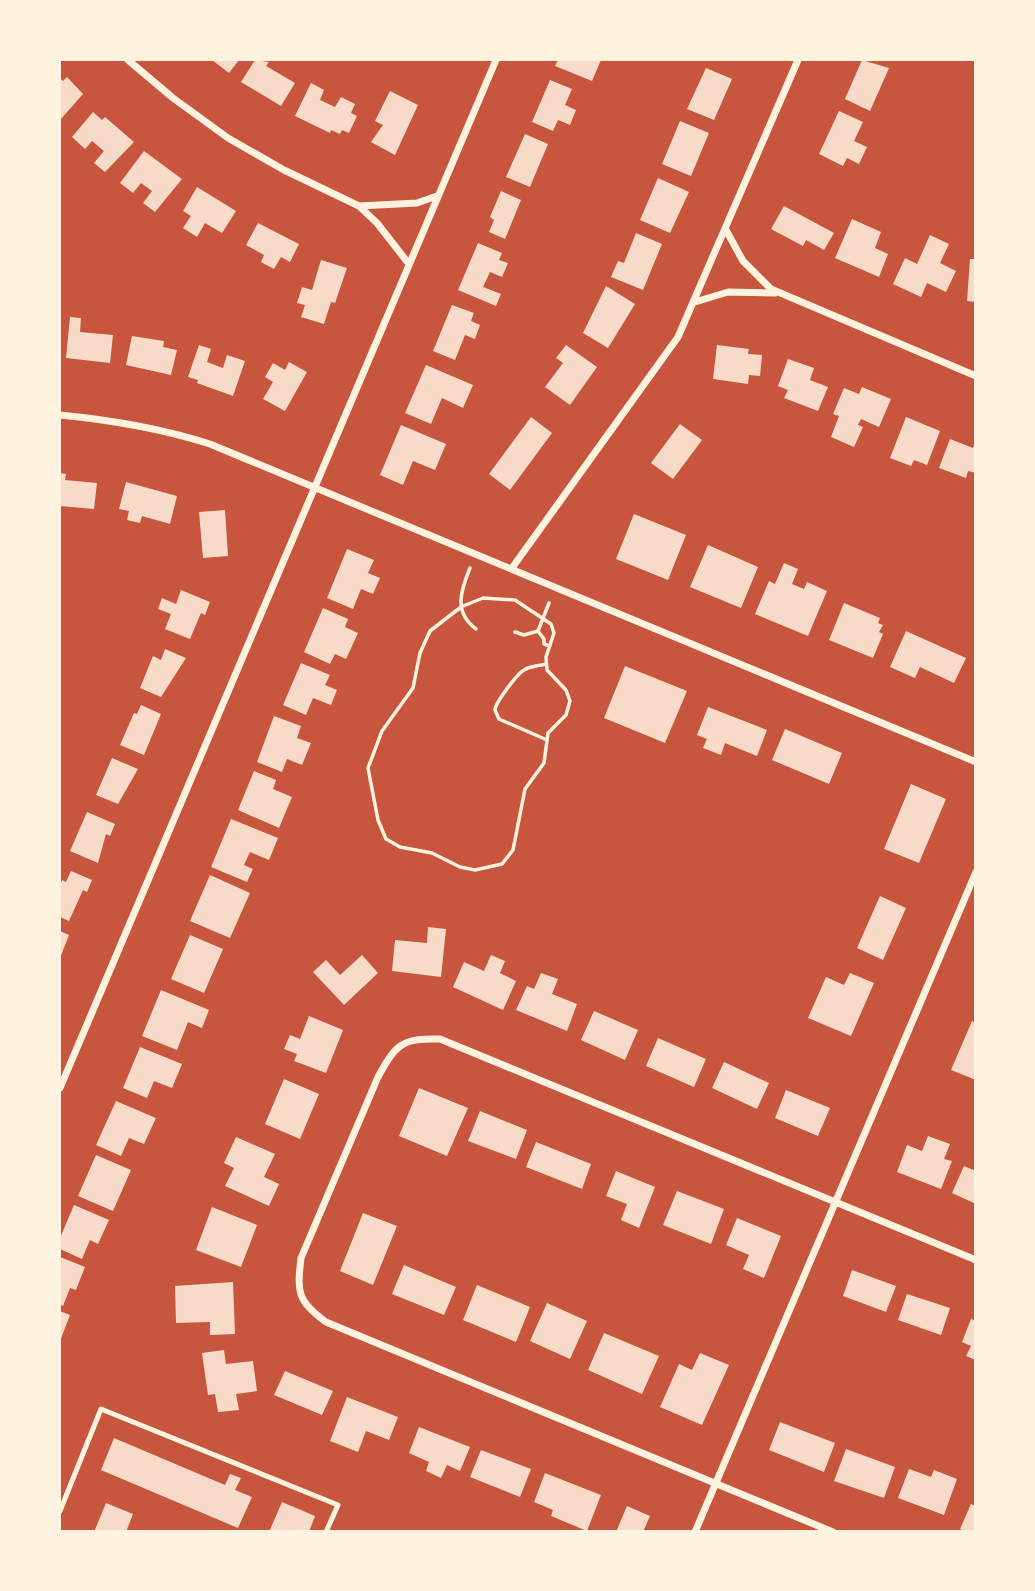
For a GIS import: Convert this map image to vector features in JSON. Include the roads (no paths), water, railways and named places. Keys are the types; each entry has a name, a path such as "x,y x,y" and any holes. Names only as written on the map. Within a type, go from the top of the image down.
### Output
{"street":[{"path":"128,60 173,98 228,138 284,170 359,206 383,230 409,264"},
{"path":"60,1088 496,60"},
{"path":"512,568 678,337 798,60"},
{"path":"359,206 417,203 437,196"},
{"path":"726,230 750,270 780,293 975,376"},
{"path":"695,302 728,292 780,293"},
{"path":"60,415 116,421 170,431 210,444 975,762"},
{"path":"695,1531 975,872"},
{"path":"833,1531 326,1322 306,1308 297,1288 301,1258 378,1077 393,1049 414,1039 440,1039 975,1260"}],"lane":[{"path":"60,1511 101,1409 338,1505 326,1531"}]}
